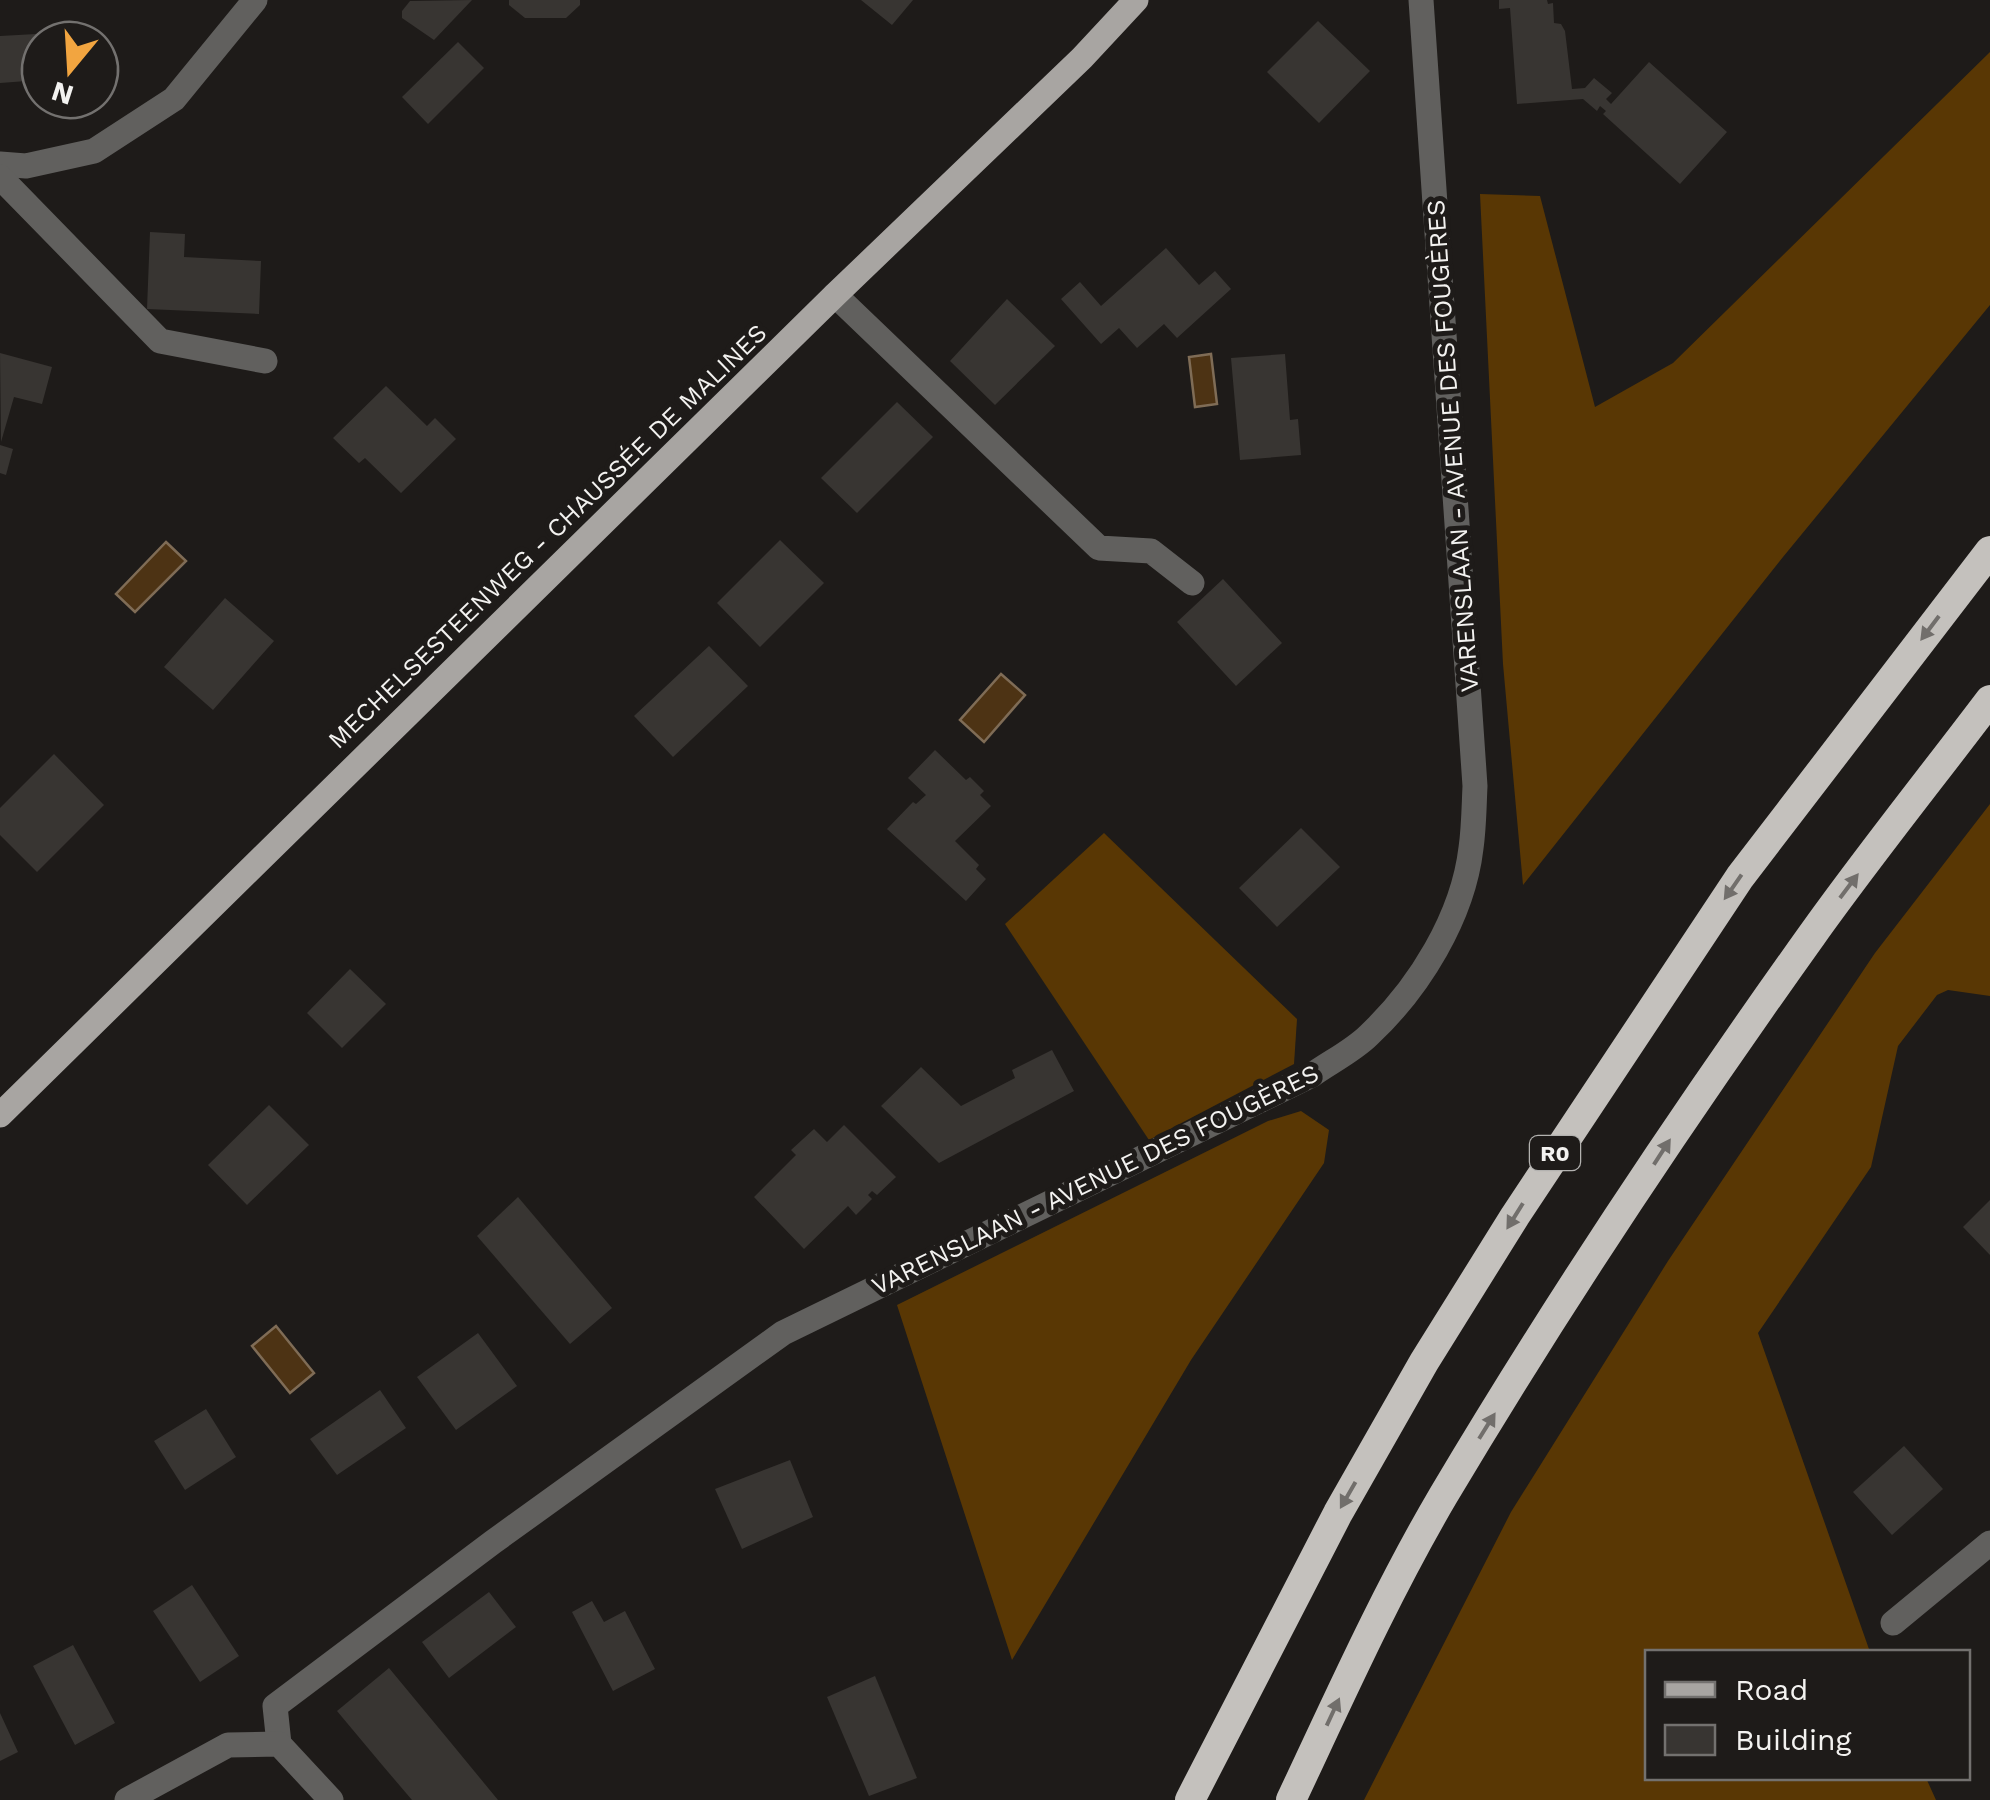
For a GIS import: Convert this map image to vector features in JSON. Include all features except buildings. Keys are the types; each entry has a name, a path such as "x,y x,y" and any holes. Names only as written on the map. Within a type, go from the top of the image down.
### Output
{"highway":[{"name":"R0","path":"1190,1800 1338,1513 1424,1362 1515,1216 1740,877 1990,552"},
{"path":"1291,1800 1353,1669 1442,1499 1605,1238 1814,932 1990,700"}],"main road":[{"name":"MECHELSESTEENWEG - CHAUSSÉE DE MALINES","path":"0,1115 835,295 1082,58 1136,0"}],"street":[{"path":"0,164 26,166 94,152 174,99 254,0"},
{"name":"VARENSLAAN - AVENUE DES FOUGÈRES","path":"278,1744 274,1706 783,1332 1312,1075 1367,1038 1405,996 1431,958 1454,910 1471,851 1474,786 1421,0"},
{"path":"0,178 160,341 265,360"},
{"path":"835,295 1099,548 1152,551 1192,584"},
{"path":"1893,1623 1990,1543"},
{"path":"126,1800 228,1746 278,1744 331,1800"}],"shaded area":[{"path":"1990,52 1990,305 1783,557 1523,885 1503,664 1480,194 1540,196 1595,407 1673,363"},
{"path":"1211,354 1217,404 1195,407 1189,357"},
{"path":"166,542 186,561 135,612 116,594"},
{"path":"1001,674 1025,695 984,742 960,720"},
{"path":"1990,804 1990,996 1948,990 1937,995 1898,1046 1871,1167 1758,1333 1869,1650 1645,1650 1645,1780 1927,1780 1936,1800 1364,1800 1511,1512 1668,1261 1875,953"},
{"path":"1104,833 1297,1019 1294,1064 1149,1140 1005,924"},
{"path":"1301,1111 1329,1130 1324,1163 1191,1360 1012,1660 897,1305 1268,1121"},
{"path":"276,1326 314,1373 290,1393 252,1346"}]}
